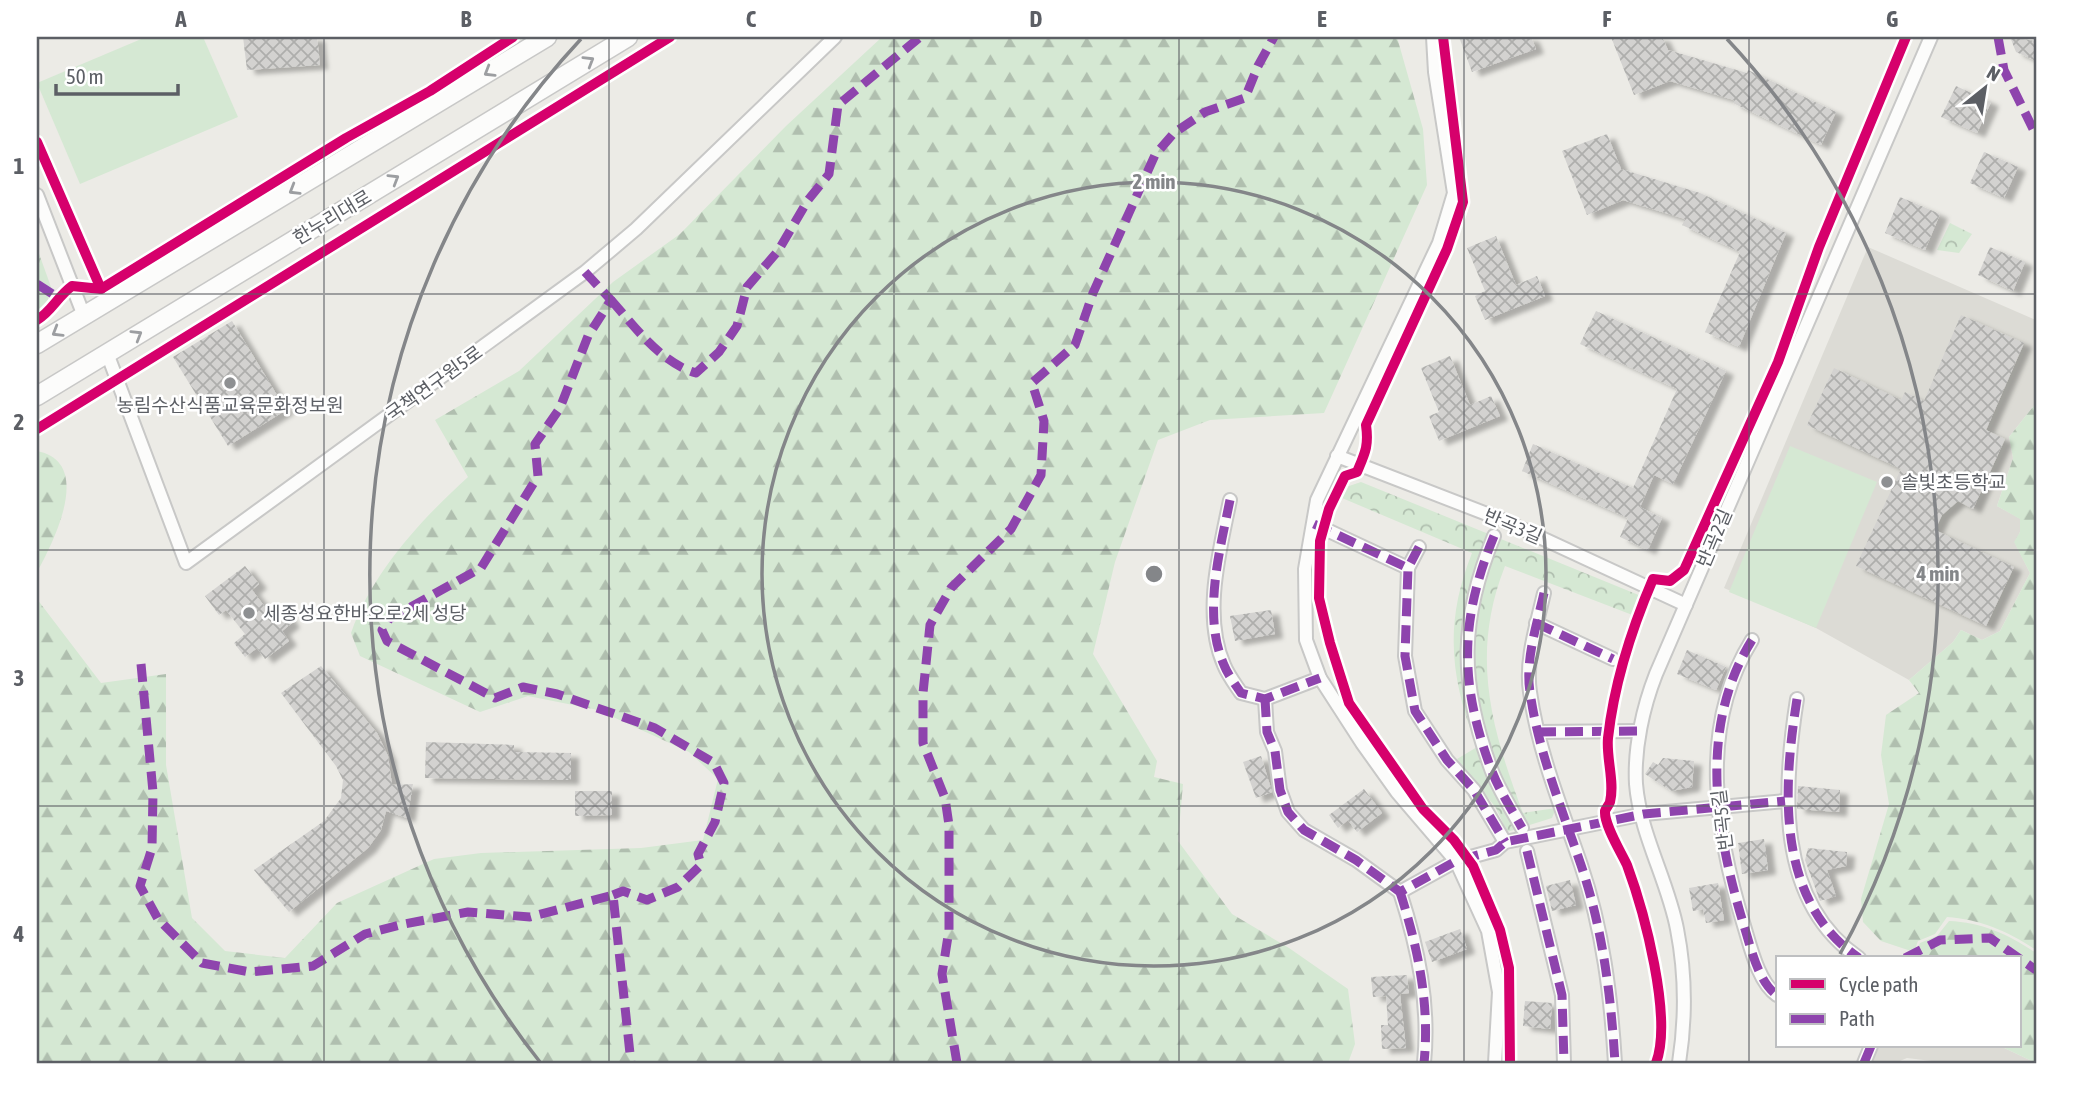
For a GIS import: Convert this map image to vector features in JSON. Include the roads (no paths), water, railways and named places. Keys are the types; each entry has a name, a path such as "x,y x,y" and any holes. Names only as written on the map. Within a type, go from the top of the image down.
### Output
{"street":[{"path":"37,344 547,37"},
{"name":"한누리대로","path":"37,396 628,37"},
{"name":"국책연구원5로","path":"107,353 186,563 585,272 636,229 835,37"},
{"path":"1433,37 1435,72 1454,193 1439,243 1317,500 1303,593 1306,640 1320,678 1397,792 1456,860 1488,931 1499,992 1496,1063"},
{"name":"반곡2길","path":"1679,1063 1685,1002 1681,955 1672,906 1636,785 1639,731 1651,686 1931,37"},
{"path":"37,195 84,316"},
{"name":"반곡3길","path":"1337,456 1517,527 1686,605"},
{"path":"1230,500 1219,557 1214,611 1224,664 1241,693 1265,699 1320,678"},
{"path":"1314,524 1408,568"},
{"path":"1494,536 1477,577 1466,637 1473,706 1490,768 1522,828"},
{"path":"1419,547 1408,568 1405,656 1415,711 1447,760 1474,790 1505,842"},
{"path":"1544,593 1536,623 1529,690 1538,732 1582,866 1602,946 1609,983 1615,1063"},
{"path":"1536,623 1613,659"},
{"name":"반곡5길","path":"1752,640 1741,657 1724,707 1718,741 1717,809 1733,891 1747,936 1763,979 1776,994"},
{"path":"1265,699 1267,732 1288,812 1304,830 1356,860 1400,892 1422,972 1426,1011 1424,1063"},
{"path":"1797,699 1786,801 1792,844 1805,893 1821,922 1857,956"},
{"path":"1538,732 1639,731"},
{"path":"1400,892 1456,860 1496,850 1505,842 1644,814 1786,801"},
{"path":"1527,851 1562,995 1564,1063"}],"place":[{"name":"농림수산식품교육문화정보원","path":"230,383"},
{"name":"솔빛초등학교","path":"1887,482"},
{"name":"세종성요한바오로2세 성당","path":"249,613"}]}
